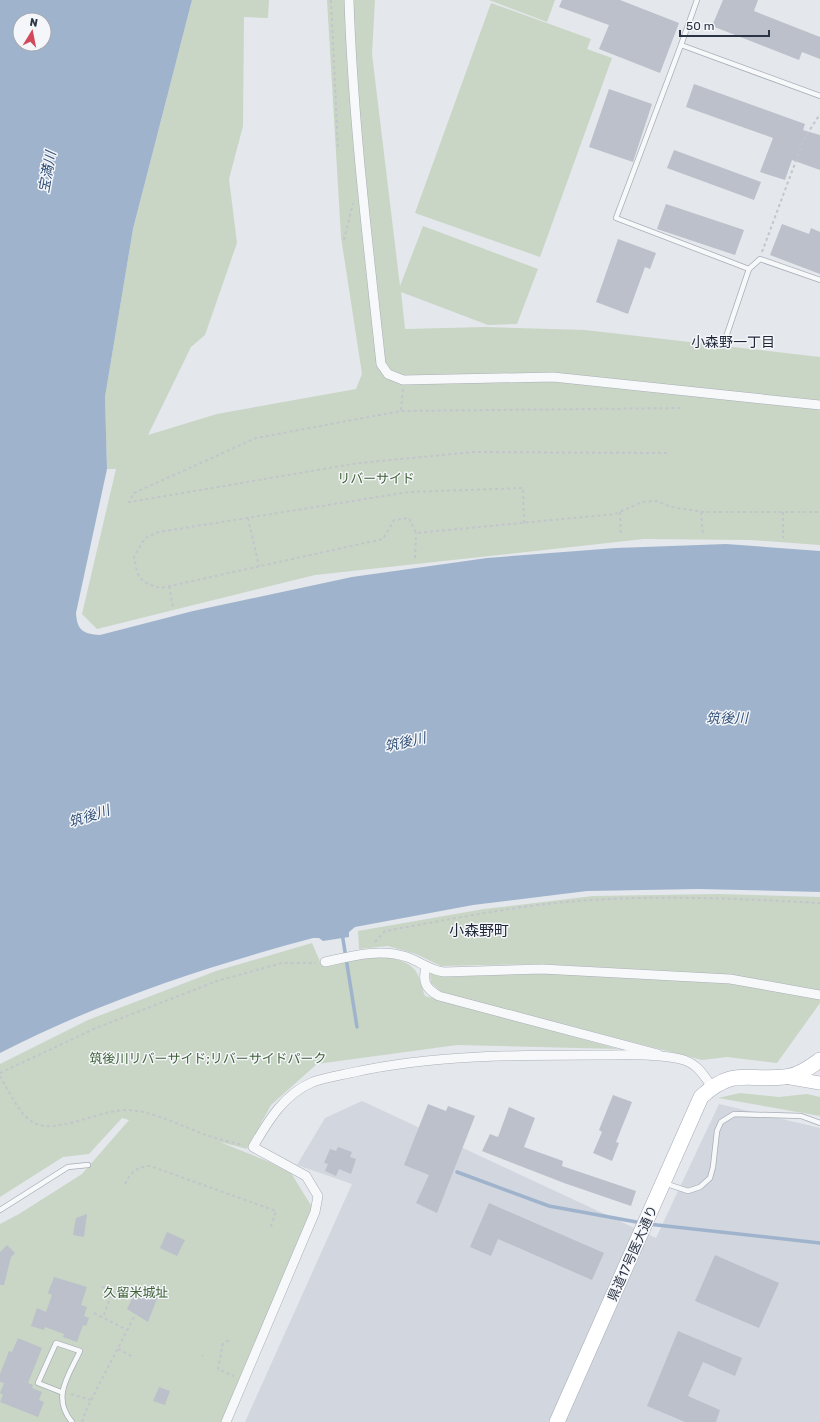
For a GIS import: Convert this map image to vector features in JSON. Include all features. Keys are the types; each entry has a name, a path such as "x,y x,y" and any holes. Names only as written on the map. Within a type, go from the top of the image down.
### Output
{"main road":[{"path":"712,1087 736,1076 785,1078 805,1071 820,1060"},
{"name":"県道17号医大通り","path":"557,1422 700,1097 712,1087"}],"street":[{"path":"349,0 354,106 381,364 388,374 403,380 553,377 820,405"},
{"path":"325,962 355,955 373,953 394,954 408,957 426,967 444,972 542,969 730,979 820,995"},
{"path":"426,967 424,983 429,991 439,996 654,1052 666,1058"},
{"path":"226,1422 315,1212 318,1196 306,1176 253,1147 269,1119 291,1096 314,1082 370,1069 433,1060 535,1055 631,1055 683,1060 699,1067 712,1087"},
{"path":"785,1078 820,1084"}],"lane":[{"path":"697,0 616,218 749,269"},
{"path":"681,45 820,96"},
{"path":"726,337 749,269 760,259 820,280"},
{"path":"663,1183 688,1191 700,1187 710,1178 713,1167 717,1130 721,1122 734,1114 801,1116 820,1123"},
{"path":"0,1210 68,1167 88,1165"},
{"path":"61,1392 38,1383 56,1343 80,1350 61,1392 61,1402 72,1422"}],"path":[{"path":"331,0 338,150"},
{"path":"760,259 804,139 820,114"},
{"path":"344,240 353,202"},
{"path":"401,411 403,380"},
{"path":"667,453 473,452 359,463 129,502 134,493 256,438 401,411 681,408"},
{"path":"415,558 416,533 409,518 394,520 383,539 161,588 146,583 137,573 134,557 144,538 159,532 408,492 522,488 524,523"},
{"path":"416,533 615,514 642,502 657,501 671,507 701,512 820,512"},
{"path":"620,512 621,536"},
{"path":"701,512 703,535"},
{"path":"783,512 783,538"},
{"path":"248,518 259,566"},
{"path":"169,586 173,607"},
{"path":"373,953 373,945 385,931 490,912 592,900 719,898 820,903"},
{"path":"0,1072 96,1028 217,981 282,963 307,964 325,962"},
{"path":"0,1076 18,1110 33,1124 50,1128 101,1114 127,1110 158,1116 206,1135 253,1147"},
{"path":"125,1184 130,1174 138,1167 150,1166 276,1211 270,1229"},
{"path":"102,1287 106,1288 110,1297 103,1318"},
{"path":"94,1313 128,1330"},
{"path":"82,1422 135,1315"},
{"path":"226,1341 231,1342"},
{"path":"223,1343 218,1368 244,1381"},
{"path":"118,1349 133,1357"},
{"path":"61,1392 92,1400"}],"shaded area":[{"path":"362,1101 656,1238 719,1104 820,1128 820,1422 245,1422 352,1184 297,1165 325,1118"}],"green space":[{"name":"リバーサイド","path":"192,0 269,0 268,18 244,17 243,126 229,179 237,243 205,335 191,347 148,435 217,414 356,389 362,374 341,237 327,0 375,0 372,54 400,286 423,226 538,269 517,324 488,325 401,292 405,329 485,327 585,330 820,357 820,545 751,540 644,539 315,575 97,629 82,614 116,469 107,469 105,397 133,229"},
{"path":"489,0 555,0 547,22"},
{"path":"491,3 591,39 587,49 612,58 540,257 415,213"},
{"path":"718,894 820,897 820,991 647,970 540,964 441,966 416,954 388,946 359,949 358,931 484,909 593,896"},
{"path":"312,943 322,966 358,959 396,959 406,963 415,970 420,979 425,996 618,1049 457,1045 317,1064 271,1105 247,1149 220,1142 267,1161 291,1173 312,1207 221,1422 0,1422 0,1224 19,1214 82,1174 129,1120 122,1118 89,1154 63,1157 0,1197 0,1064 88,1020 216,971"},
{"path":"430,972 446,977 544,973 732,983 820,999 820,1003 777,1063 727,1057 702,1060 443,993 431,983"},
{"path":"740,1093 779,1097 807,1094 820,1097 820,1116 718,1098"}],"water":[{"path":"0,0 192,0 133,229 105,397 107,469 76,613 78,623 82,630 89,634 100,635 193,611 352,577 487,558 616,548 726,544 820,551 820,892 699,889 587,891 473,905 355,927 349,932 349,937 323,941 319,938 313,938 232,961 153,987 37,1035 0,1053"}],"building":[{"path":"562,0 620,0 679,23 660,73 599,49 609,25 559,7"},
{"path":"723,0 758,0 754,11 820,37 820,59 802,52 799,60 712,26"},
{"path":"694,84 805,124 803,130 820,135 820,170 792,160 785,180 760,172 773,138 686,107"},
{"path":"609,89 652,104 633,162 589,147"},
{"path":"674,150 761,182 754,200 667,168"},
{"path":"666,204 744,230 735,255 657,229"},
{"path":"782,224 809,234 811,228 820,232 820,274 770,255"},
{"path":"618,239 656,253 650,269 645,267 628,314 596,302"},
{"path":"613,1095 632,1102 616,1142 619,1143 612,1161 593,1153 602,1132 599,1130"},
{"path":"428,1104 446,1111 448,1106 475,1116 437,1213 416,1203 429,1175 404,1165"},
{"path":"509,1107 535,1118 524,1147 563,1161 562,1166 636,1191 631,1206 564,1183 482,1151 490,1134 498,1137"},
{"path":"338,1147 352,1152 350,1157 356,1159 351,1174 339,1169 336,1176 325,1171 328,1164 324,1163 330,1149 336,1151"},
{"path":"489,1203 604,1253 592,1280 498,1239 491,1256 470,1247"},
{"path":"87,1214 84,1237 73,1235 76,1218"},
{"path":"167,1232 185,1240 177,1256 160,1248"},
{"path":"7,1245 15,1253 11,1257 4,1285 0,1285 0,1252"},
{"path":"715,1255 779,1283 759,1328 695,1301"},
{"path":"54,1277 87,1287 81,1305 87,1307 84,1316 89,1318 86,1326 83,1325 77,1342 63,1337 64,1334 45,1327 44,1330 31,1326 37,1308 46,1312 52,1295 48,1293"},
{"path":"137,1289 158,1296 148,1322 127,1309"},
{"path":"678,1331 742,1358 735,1376 703,1362 688,1396 720,1410 716,1422 685,1422 647,1406"},
{"path":"18,1338 42,1348 28,1383 33,1385 32,1388 42,1392 39,1400 44,1402 38,1417 0,1402 3,1395 0,1393 4,1383 0,1382 0,1374 9,1351 12,1352"},
{"path":"159,1387 170,1391 165,1405 153,1401"}],"waterway":[{"path":"342,933 357,1027"},
{"path":"457,1172 549,1206 642,1223"},
{"path":"648,1224 820,1243"}],"district":[{"name":"小森野一丁目","path":"733,342"},
{"name":"小森野町","path":"479,931"}],"water label":[{"name":"宝満川","path":"47,172"},
{"name":"筑後川","path":"727,718"},
{"name":"筑後川","path":"405,742"},
{"name":"筑後川","path":"89,816"}],"park label":[{"name":"筑後川リバーサイド;リバーサイドパーク","path":"208,1058"},
{"name":"久留米城址","path":"136,1292"}]}
